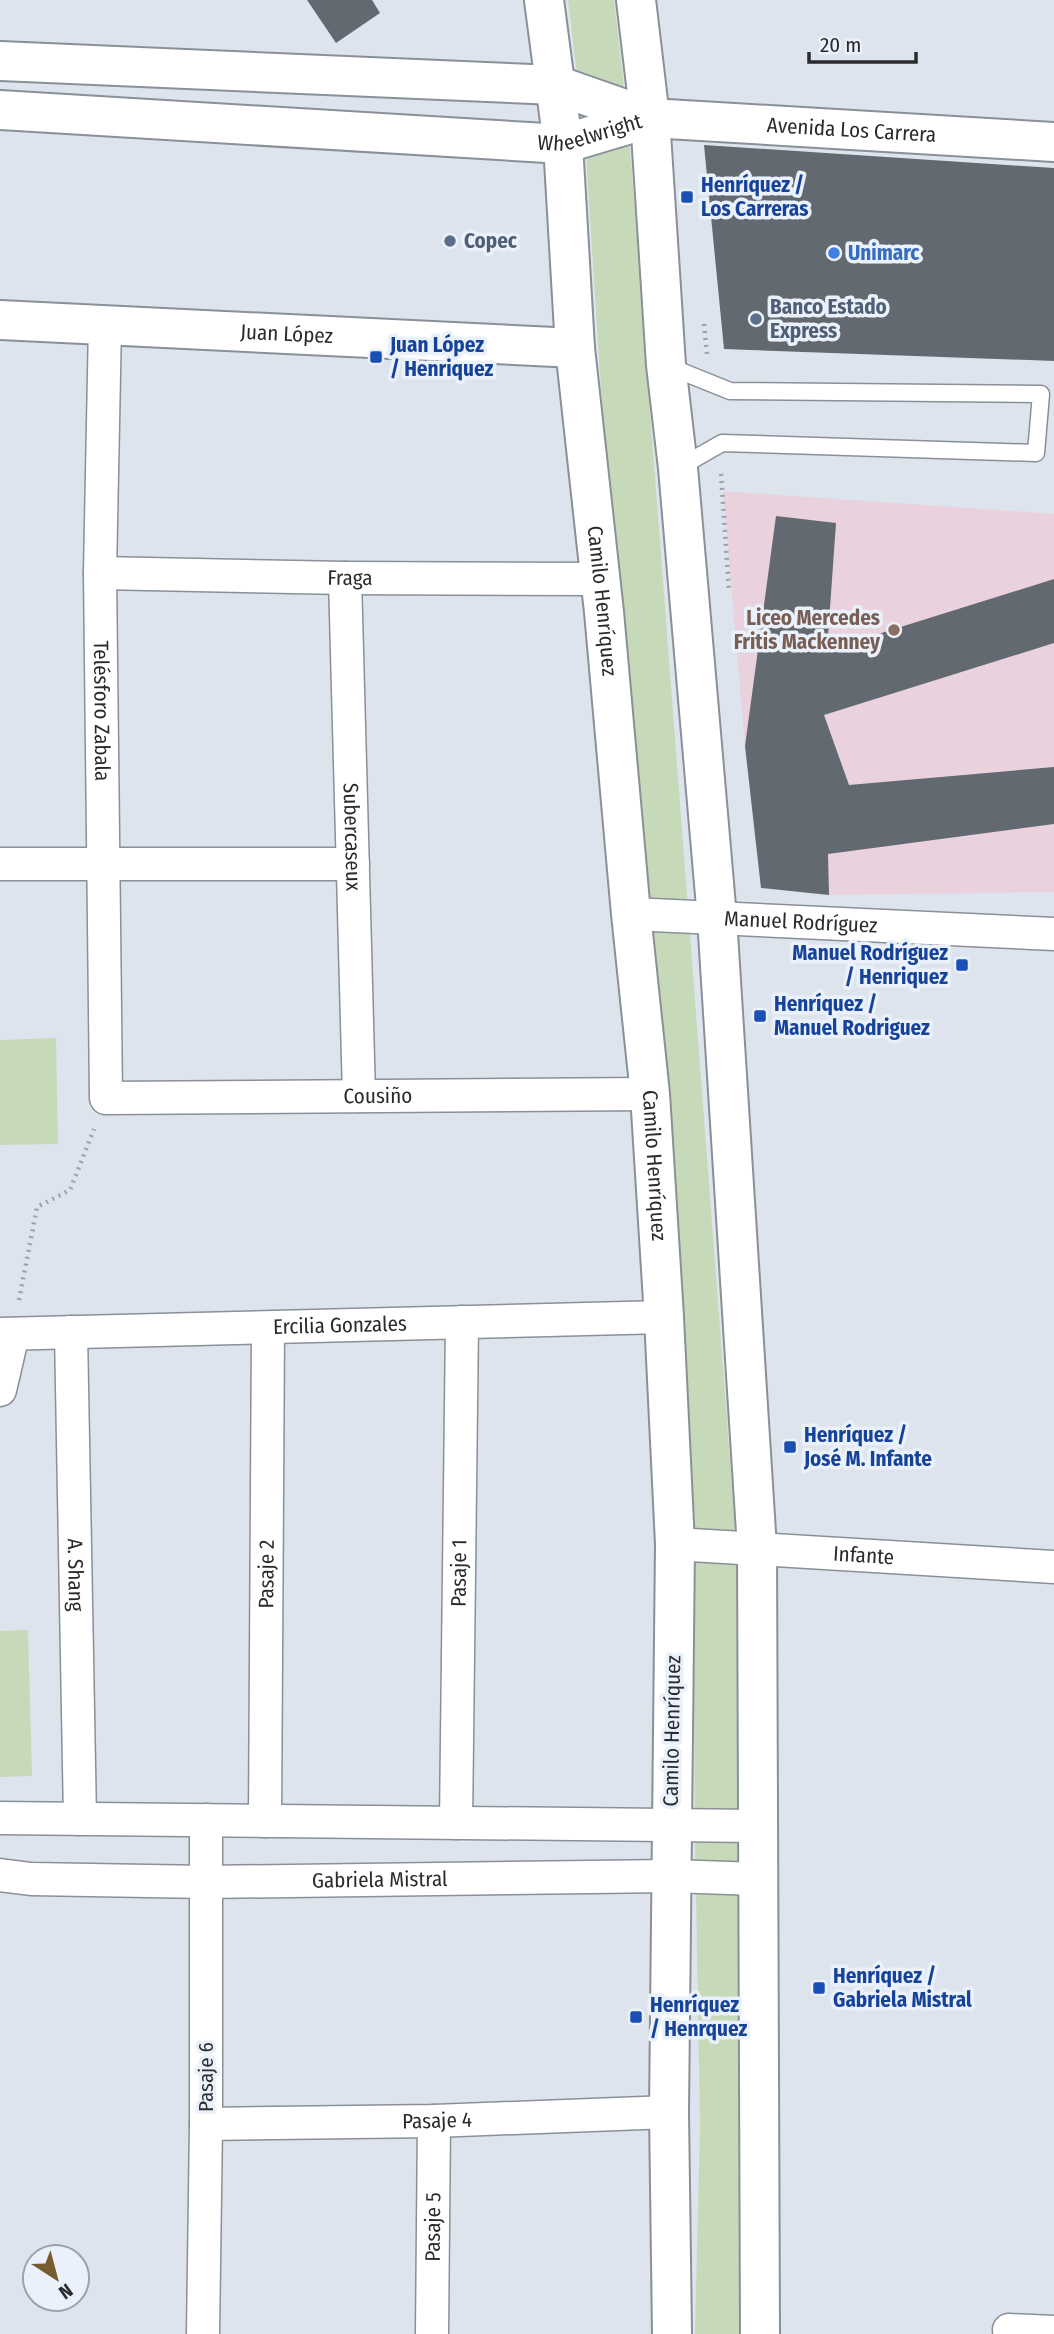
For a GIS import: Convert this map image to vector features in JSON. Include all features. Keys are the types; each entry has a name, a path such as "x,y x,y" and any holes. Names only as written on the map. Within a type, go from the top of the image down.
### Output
{"main road":[{"name":"Camilo Henríquez","path":"544,0 563,144 575,348 604,612 650,1094 664,1317 675,1544 669,2112 672,2334"},
{"path":"636,0 650,118 666,365 678,468 717,918 757,1548 760,2334"},
{"name":"Wheelwright","path":"0,61 556,85 650,118"},
{"name":"Wheelwright","path":"0,110 563,144 650,118"},
{"name":"Avenida Los Carrera","path":"650,118 1054,142"},
{"name":"Juan López","path":"0,320 575,348"}],"street":[{"name":"Telésforo Zabala","path":"105,324 100,573 106,1098"},
{"name":"Fraga","path":"100,573 599,579"},
{"name":"Subercaseux","path":"345,578 359,1096"},
{"path":"0,864 353,864"},
{"name":"Manuel Rodríguez","path":"631,914 1054,934"},
{"name":"Cousiño","path":"106,1098 650,1094"},
{"name":"Ercilia Gonzales","path":"7,1334 664,1317"},
{"name":"Pasaje 1","path":"456,1823 462,1322"},
{"name":"Pasaje 2","path":"265,1821 268,1328"},
{"name":"A. Shang","path":"71,1332 80,1819"},
{"path":"0,1390 7,1334"},
{"name":"Infante","path":"675,1544 1054,1567"},
{"path":"0,1818 757,1826"},
{"name":"Pasaje 6","path":"203,2334 206,1820"},
{"name":"Gabriela Mistral","path":"0,1875 43,1879 207,1881 670,1876 758,1878"},
{"name":"Pasaje 4","path":"206,2124 434,2121 669,2112"},
{"name":"Pasaje 5","path":"432,2334 434,2121"},
{"path":"1009,2330 1054,2332"}],"lane":[{"path":"666,365 730,391 1041,394 1036,453 722,443 678,468"}],"path":[{"path":"7,1334 37,1207 70,1190 106,1098"}],"shaded area":[{"name":"Liceo Mercedes Fritis Mackenney","path":"723,491 1054,514 1054,892 829,895 761,888 745,746"}],"green space":[{"path":"568,0 614,0 628,122 737,1551 742,2334 695,2334 700,2126 693,1580 635,915 585,141"},
{"path":"56,1038 58,1144 0,1145 0,1040"},
{"path":"28,1630 32,1776 0,1777 0,1631"}],"building":[{"path":"307,0 372,0 380,13 336,43"},
{"path":"704,145 1054,168 1054,361 724,349"},
{"path":"776,516 836,523 827,650 1054,579 1054,643 824,715 849,785 1054,767 1054,824 828,854 829,895 761,888 745,746"}],"place":[{"name":"Henríquez / Los Carreras","path":"687,197"},
{"name":"Copec","path":"450,241"},
{"name":"Unimarc","path":"834,253"},
{"name":"Banco Estado Express","path":"756,319"},
{"name":"Juan López / Henriquez","path":"376,357"},
{"name":"Liceo Mercedes Fritis Mackenney","path":"894,630"},
{"name":"Manuel Rodríguez / Henriquez","path":"962,965"},
{"name":"Henríquez / Manuel Rodriguez","path":"760,1016"},
{"name":"Henríquez / José M. Infante","path":"790,1447"},
{"name":"Henríquez / Gabriela Mistral","path":"819,1988"},
{"name":"Henríquez / Henrquez","path":"636,2017"}]}
